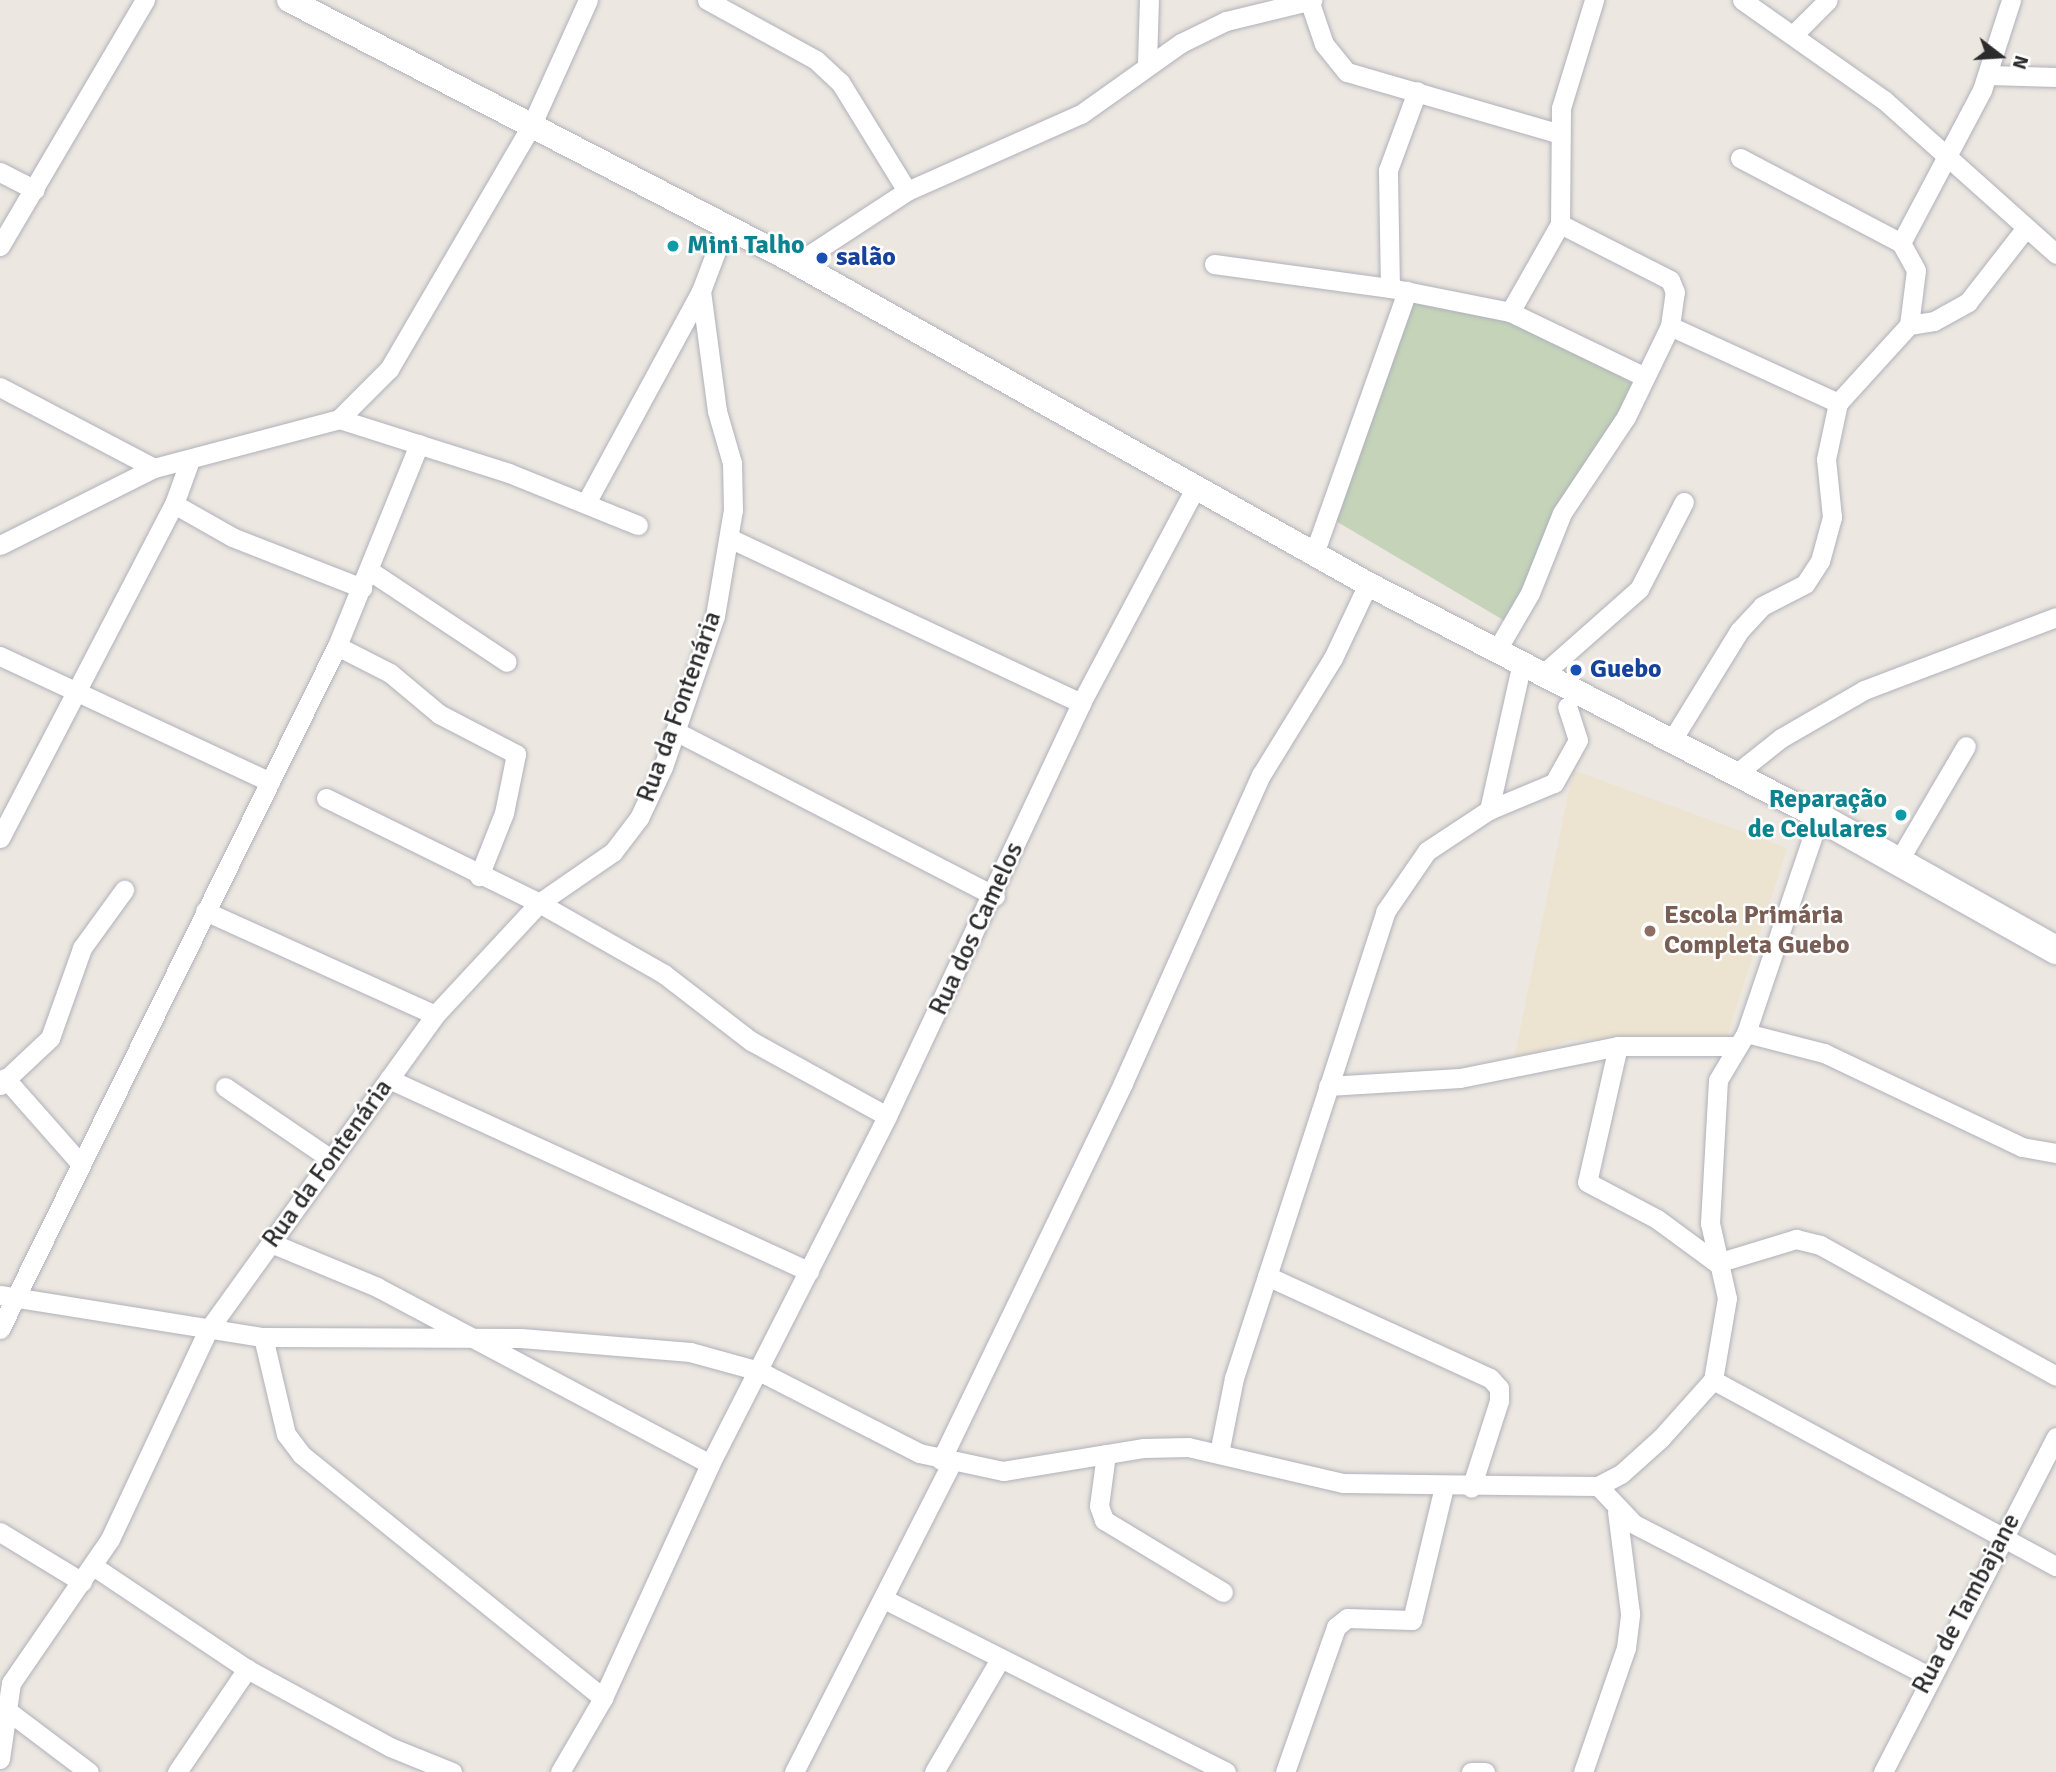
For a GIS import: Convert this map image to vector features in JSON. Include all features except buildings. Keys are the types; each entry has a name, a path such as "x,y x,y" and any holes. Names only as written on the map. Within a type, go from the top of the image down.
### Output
{"main road":[{"path":"1819,817 2056,950"}],"street":[{"path":"0,246 145,0"},
{"path":"8,1296 263,1337 462,1337 640,1345 759,1371 827,1410 946,1462 1003,1471 1155,1448 1219,1453 1314,1479 1471,1488 1598,1486 1661,1438 1713,1380 1727,1298 1710,1223 1718,1080 1742,1039 1819,817 1498,648 1368,584 1315,551 726,225 289,0"},
{"path":"339,419 389,369 532,124 588,0"},
{"path":"707,0 816,60 840,82 907,191"},
{"path":"1147,63 1149,0"},
{"path":"797,263 907,191 1081,114 1147,63 1226,22 1310,0 1324,44 1347,72 1560,134"},
{"path":"1510,312 1560,224 1560,134 1567,77 1594,0"},
{"path":"1742,0 1793,34 1946,153 2025,229 2056,254"},
{"path":"1793,34 1828,0"},
{"path":"1901,243 1988,75 2011,0"},
{"path":"1988,75 2056,77"},
{"path":"1315,551 1398,289 1388,170 1417,91"},
{"path":"1672,740 1739,631 1762,606 1815,574 1832,517 1826,459 1838,402 1909,325 1916,270 1901,243 1740,158"},
{"path":"0,172 35,190"},
{"path":"1498,648 1530,593 1562,513 1626,417 1642,375 1670,326 1675,292 1670,280 1560,224"},
{"name":"Rua da Fontenária","path":"0,1759 4,1708 11,1683 88,1574 150,1462 208,1329 435,1015 539,902 613,852 639,818 675,731 715,616 729,538 732,463 718,411 701,291 726,225"},
{"path":"1909,325 1934,321 1968,303 2025,229"},
{"path":"1214,264 1398,289 1510,312 1642,375"},
{"path":"586,503 701,291"},
{"path":"1670,326 1838,402"},
{"path":"0,387 154,468"},
{"path":"0,545 154,468 190,460 290,427 339,419 586,503 638,525"},
{"path":"0,1329 8,1296 80,1163 337,646 419,444"},
{"path":"0,838 73,691 174,504 190,460"},
{"name":"Rua dos Camelos","path":"560,1772 603,1698 710,1464 887,1116 995,896 1081,703 1196,487"},
{"path":"1489,810 1533,667 1639,589 1685,502"},
{"path":"174,504 232,537 366,580 507,662"},
{"path":"729,538 1081,703"},
{"path":"794,1772 884,1599 1123,1083 1261,775 1333,658 1368,584"},
{"path":"1737,774 1781,738 1864,690 2056,617"},
{"path":"337,646 390,673 439,714 516,754 504,813 479,876"},
{"path":"0,656 270,782"},
{"path":"1219,1453 1234,1378 1385,912 1406,874 1427,851 1489,810 1554,782 1566,766 1578,740 1567,707"},
{"path":"675,731 995,896"},
{"path":"1899,860 1966,746"},
{"path":"326,798 479,876 539,902 664,974 751,1041 887,1116"},
{"path":"80,1163 4,1074 54,1031 82,948 124,890"},
{"path":"205,911 435,1015"},
{"path":"1328,1086 1460,1078 1618,1046 1742,1039 1824,1053 2011,1142 2056,1153"},
{"path":"1618,1046 1587,1182 1657,1219 1717,1262"},
{"path":"389,1079 809,1271"},
{"path":"225,1087 331,1159"},
{"path":"1717,1262 1796,1239 1820,1245 2056,1376"},
{"path":"271,1243 386,1292 462,1337 710,1464"},
{"path":"1266,1276 1490,1378 1499,1388 1499,1401 1471,1488"},
{"path":"263,1337 286,1434 302,1454 603,1698"},
{"path":"1713,1380 2003,1534 2056,1566"},
{"name":"Rua de Tambajane","path":"1883,1772 1928,1676 2056,1437"},
{"path":"1106,1454 1099,1506 1104,1520 1223,1592"},
{"path":"1598,1486 1617,1512 1928,1676"},
{"path":"1285,1772 1336,1627 1347,1618 1412,1620 1444,1487"},
{"path":"1583,1772 1626,1648 1630,1613 1617,1512"},
{"path":"0,1532 88,1574 247,1669 390,1747 452,1772"},
{"path":"884,1599 1226,1772"},
{"path":"934,1772 1000,1659"},
{"path":"177,1772 247,1669"},
{"path":"4,1708 89,1772"},
{"path":"1471,1772 1485,1772"}],"shaded area":[{"name":"Escola Primária Completa Guebo","path":"1573,770 1787,848 1727,1037 1569,1040 1513,1064"}],"green space":[{"path":"1417,297 1508,319 1637,385 1510,624 1329,517 1407,303"}],"place":[{"name":"Mini Talho","path":"673,246"},
{"name":"salão","path":"822,258"},
{"name":"Guebo","path":"1576,670"},
{"name":"Reparação de Celulares","path":"1901,815"},
{"name":"Escola Primária Completa Guebo","path":"1650,931"}]}
